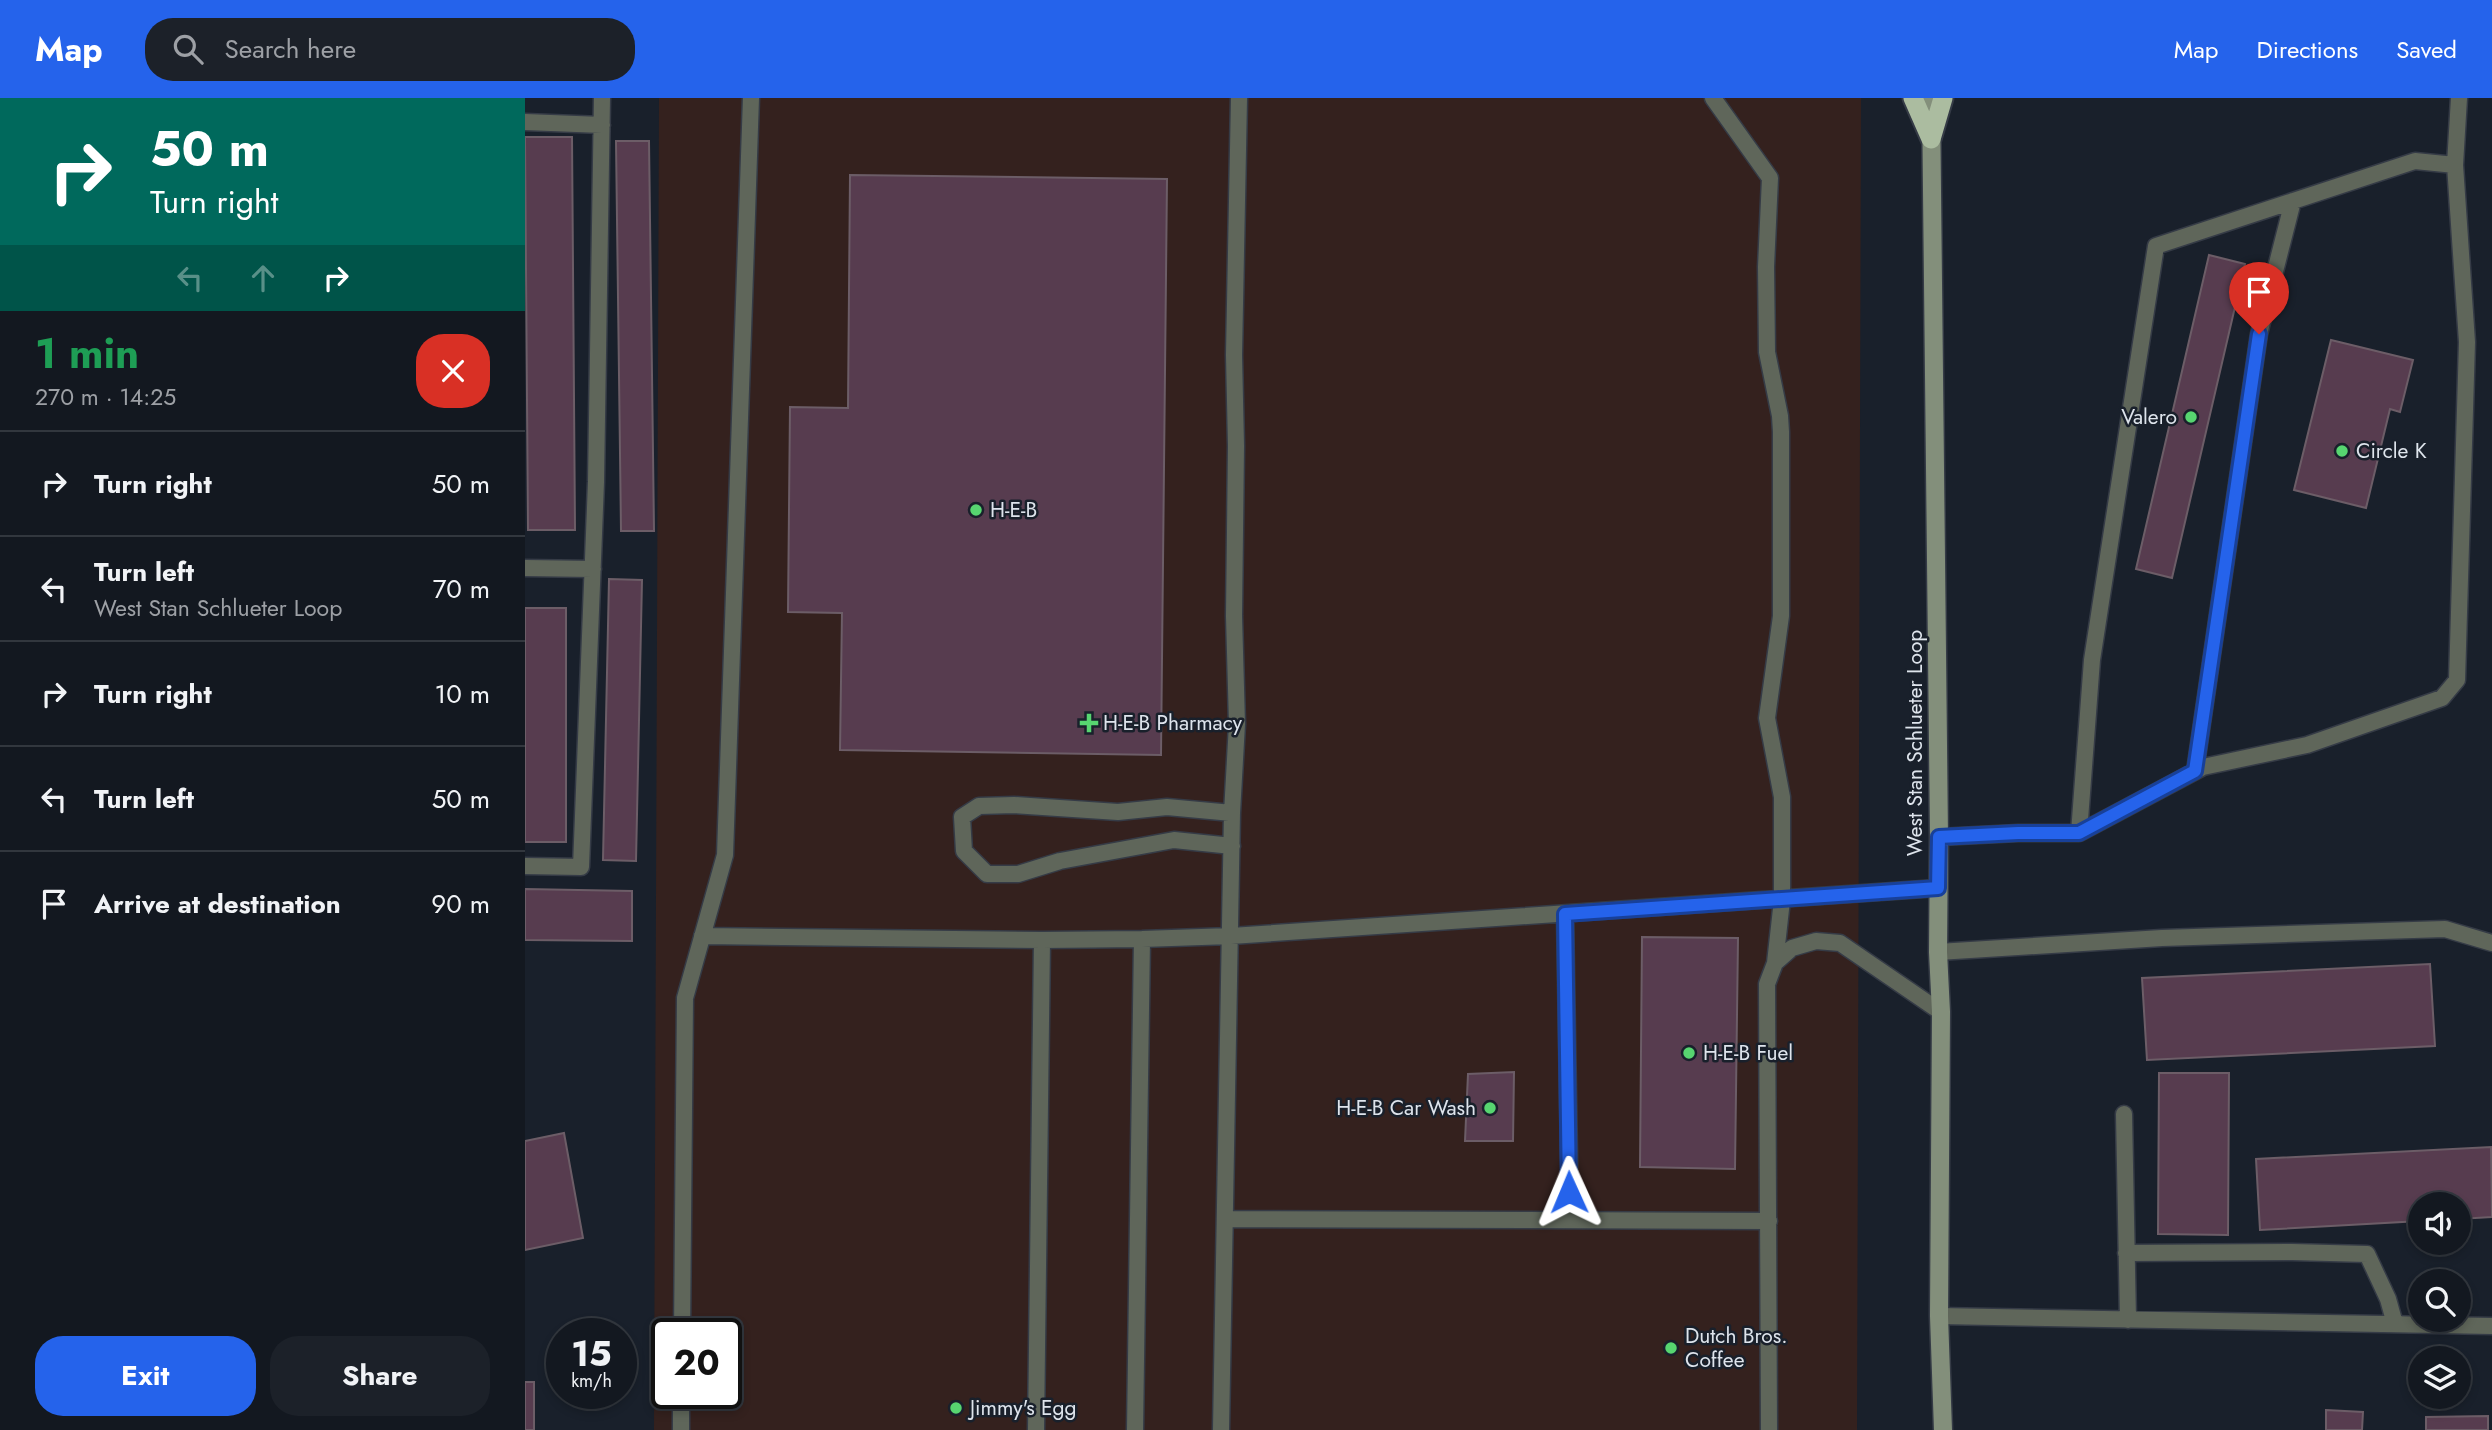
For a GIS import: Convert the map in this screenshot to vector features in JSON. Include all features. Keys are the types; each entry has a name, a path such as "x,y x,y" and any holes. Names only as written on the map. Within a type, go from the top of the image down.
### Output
{"highway":[{"path":"1913,98 1931,139"},
{"path":"1931,139 1943,98"}],"main road":[{"name":"West Stan Schlueter Loop","path":"1931,98 1938,952 1941,1012 1939,1316 1943,1430"}],"lane":[{"path":"525,866 581,867 593,569 602,98"},
{"path":"682,1318 685,998 725,855 751,98"},
{"path":"1221,1430 1232,813 1237,724 1234,616 1234,355 1240,173 1239,98"},
{"path":"1713,98 1770,178 1766,313 1767,352 1780,416 1781,616 1767,718 1782,797 1782,900 1775,963 1767,984 1769,1430"},
{"path":"1939,837 2079,833 2203,767 2307,746 2442,698 2458,680 2467,342 2455,164 2459,98"},
{"path":"525,122 601,125"},
{"path":"2079,833 2092,660 2156,246 2415,160 2455,164"},
{"path":"2195,771 2259,334 2293,201"},
{"path":"525,568 593,569"},
{"path":"1232,813 1167,807 1118,812 1014,805 979,806 962,817 964,851 987,874 1018,874 1060,861 1174,840 1232,846"},
{"path":"702,936 1042,940 1231,936 1938,888"},
{"path":"1565,914 1570,1220"},
{"path":"1938,952 2162,938 2445,929 2492,943"},
{"path":"1135,1430 1142,939"},
{"path":"1036,1430 1042,940"},
{"path":"1775,963 1792,948 1816,941 1840,943 1941,1012"},
{"path":"2124,1114 2128,1320"},
{"path":"1226,1219 1769,1221"},
{"path":"2126,1253 2367,1254 2388,1299 2395,1324"},
{"path":"1939,1316 2492,1326"},
{"path":"681,1409 681,1430"}],"shaded area":[{"path":"659,98 1861,98 1857,1430 654,1430 654,1409 742,1409 742,1318 654,1318"}],"building":[{"path":"525,137 572,137 575,530 528,530"},
{"path":"616,141 649,141 654,531 621,531"},
{"name":"H-E-B","path":"850,175 1167,179 1161,755 840,750 842,613 788,612 790,407 848,408"},
{"name":"Valero","path":"2209,255 2245,264 2172,578 2136,569"},
{"name":"Circle K","path":"2331,340 2413,360 2400,412 2390,409 2366,508 2294,490"},
{"path":"609,579 642,580 636,861 603,860"},
{"path":"525,608 566,608 566,842 525,842"},
{"path":"525,889 632,891 632,941 525,940"},
{"name":"H-E-B Fuel","path":"1642,937 1738,938 1735,1169 1640,1167"},
{"path":"2430,964 2435,1046 2147,1060 2142,978"},
{"name":"H-E-B Car Wash","path":"1514,1072 1513,1141 1465,1141 1468,1074"},
{"path":"2159,1073 2229,1073 2228,1235 2158,1234"},
{"path":"564,1133 583,1238 525,1250 525,1141"},
{"path":"2491,1147 2492,1217 2471,1218 2471,1192 2408,1192 2408,1222 2260,1230 2256,1159"},
{"path":"525,1382 534,1382 534,1430 525,1430"},
{"path":"2326,1410 2363,1412 2362,1430 2326,1430"},
{"path":"2488,1416 2488,1430 2426,1430 2426,1417"}],"place":[{"name":"Valero","path":"2191,417"},
{"name":"Circle K","path":"2342,451"},
{"name":"H-E-B","path":"976,510"},
{"name":"H-E-B Pharmacy","path":"1089,723"},
{"name":"H-E-B Fuel","path":"1689,1053"},
{"name":"H-E-B Car Wash","path":"1490,1108"},
{"name":"Dutch Bros. Coffee","path":"1671,1348"},
{"name":"Jimmy's Egg","path":"956,1408"}],"route":[{"path":"1569,1192 1565,914 1938,888 1939,837 2079,833 2195,771 2259,334"}]}
